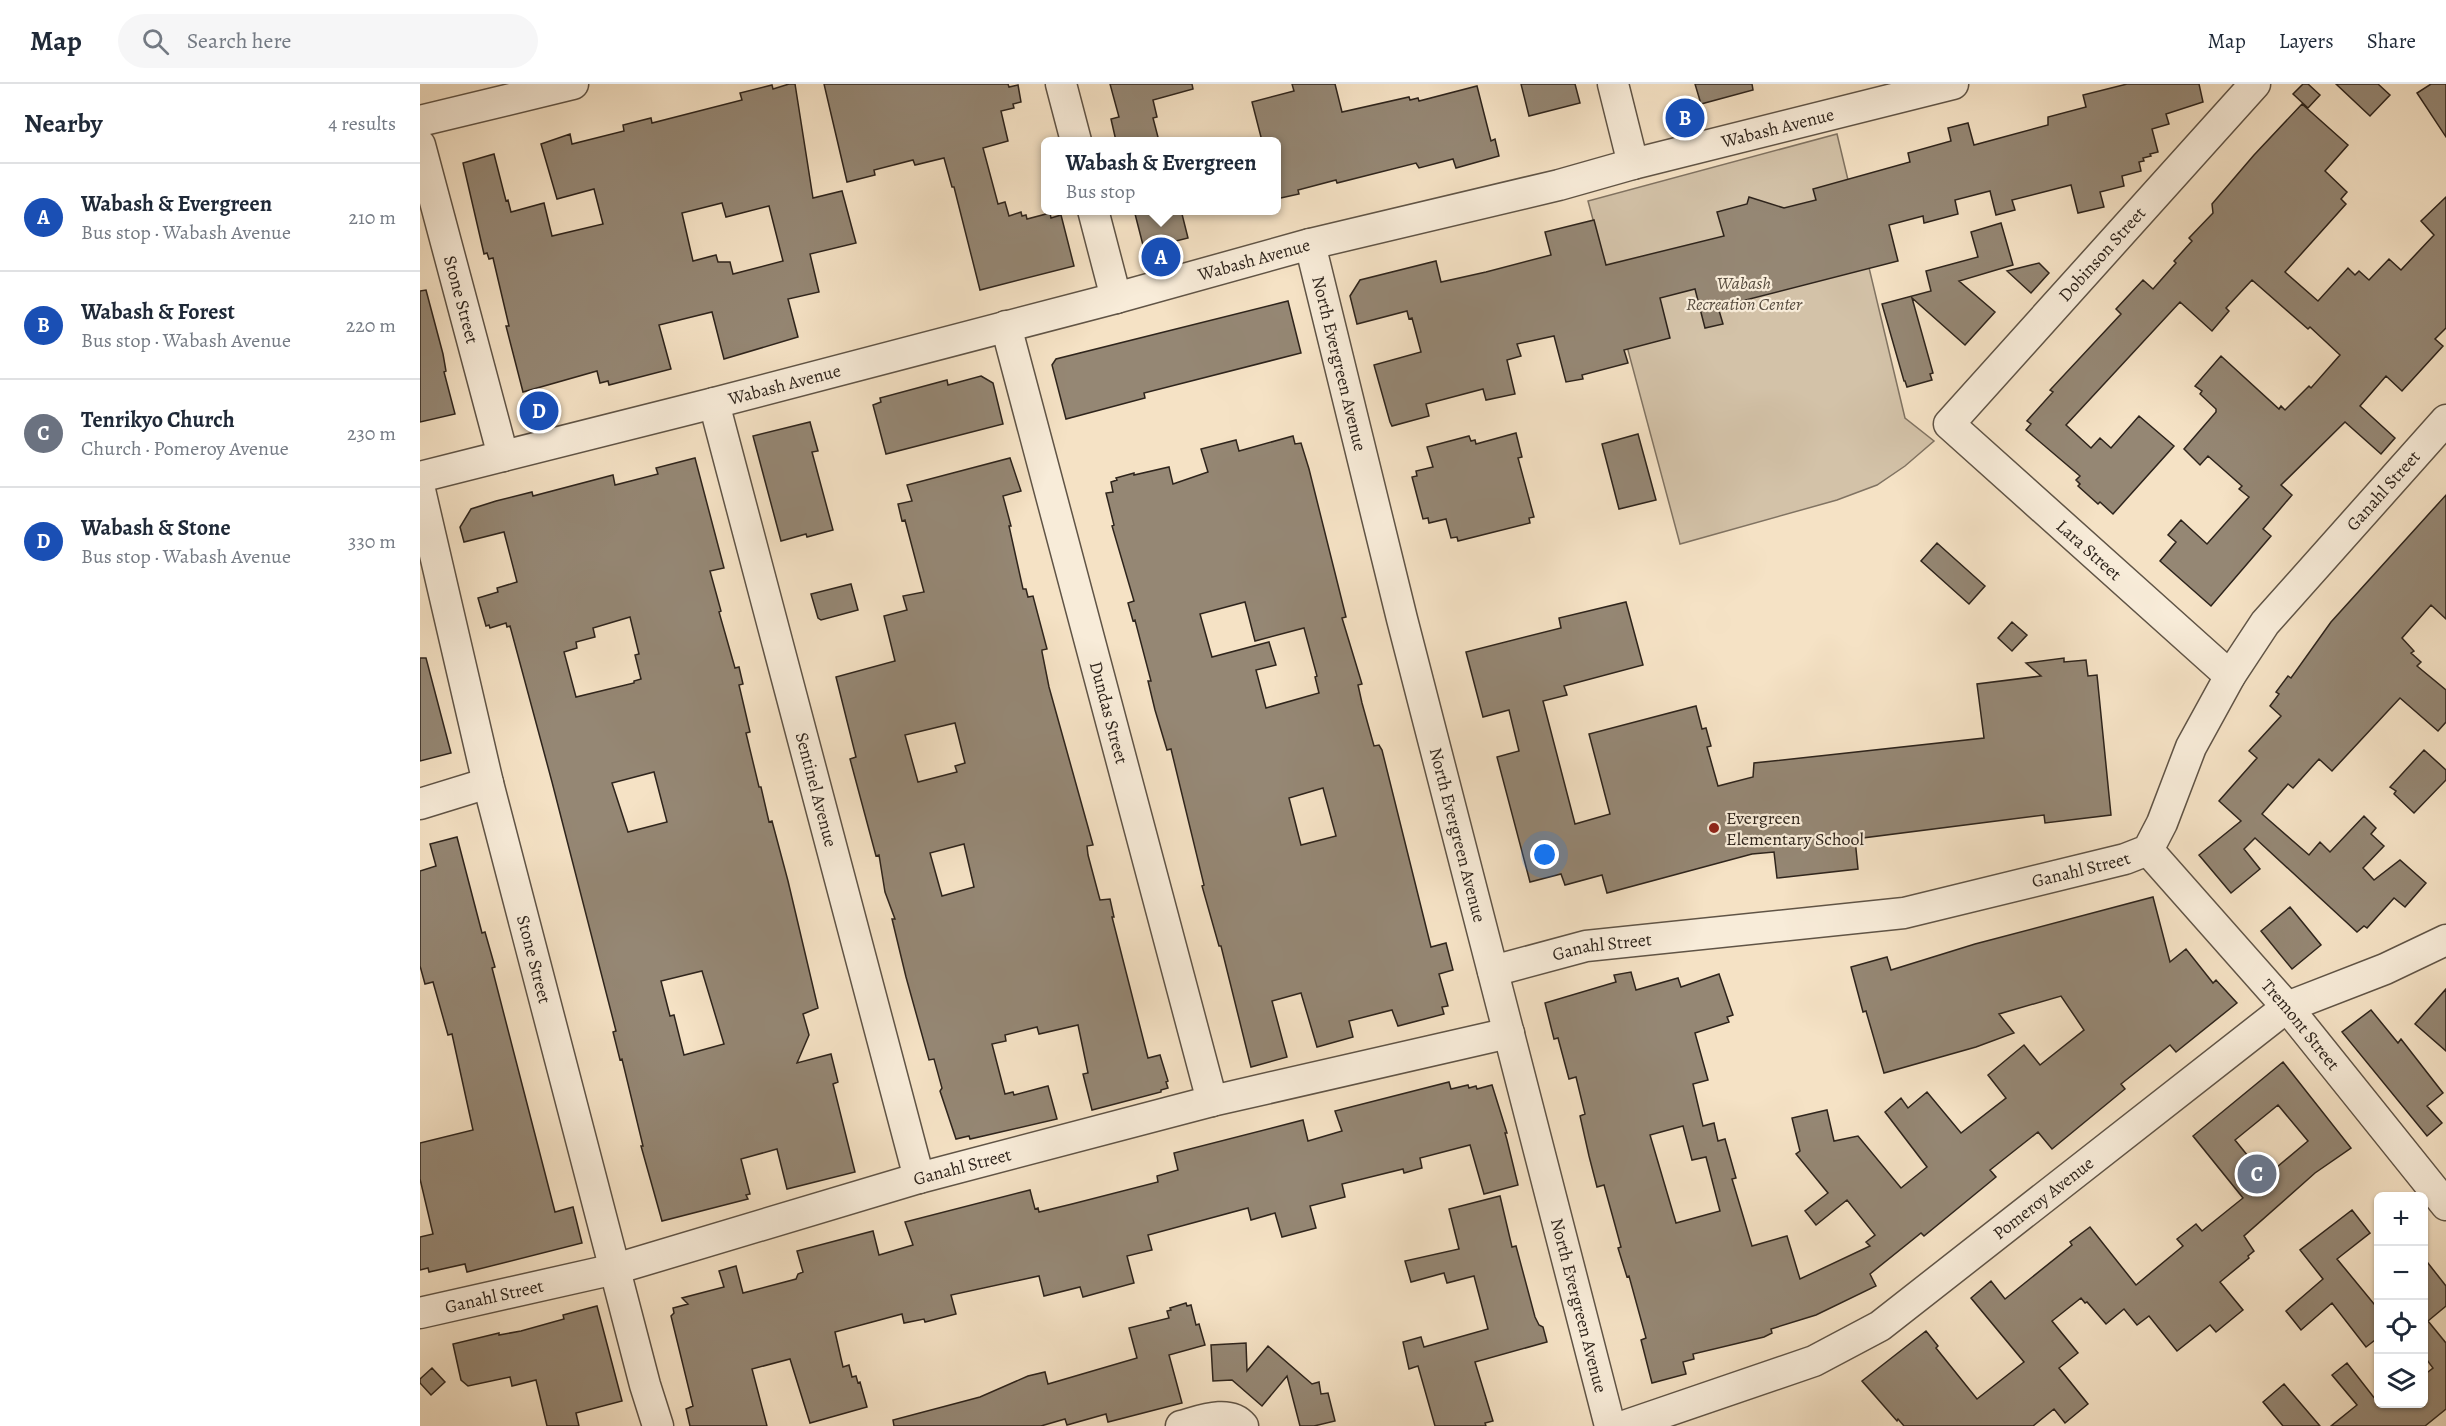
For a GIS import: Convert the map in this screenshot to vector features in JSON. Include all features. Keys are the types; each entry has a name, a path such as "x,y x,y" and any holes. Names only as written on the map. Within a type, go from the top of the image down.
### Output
{"street":[{"path":"420,121 573,84"},
{"path":"1061,84 1075,137"},
{"path":"1613,84 1633,164"},
{"name":"Wabash Avenue","path":"420,477 1116,298 1310,243 1559,185 1633,164 1953,84"},
{"name":"Dobinson Street","path":"1949,424 2255,84"},
{"name":"Stone Street","path":"420,145 503,456"},
{"path":"1094,215 1116,298"},
{"name":"North Evergreen Avenue","path":"1310,243 1399,609 1610,1426"},
{"name":"Dundas Street","path":"1006,326 1212,1101"},
{"name":"Sentinel Avenue","path":"714,403 919,1178"},
{"name":"Ganahl Street","path":"1493,971 1586,946 1904,913 2125,859 2148,850 2162,823 2191,747 2230,676 2265,623 2446,420"},
{"name":"Lara Street","path":"1949,424 2230,676"},
{"name":"Stone Street","path":"420,490 488,783 645,1385 658,1426"},
{"path":"420,804 488,783"},
{"name":"Tremont Street","path":"2148,850 2287,1007 2446,1205"},
{"name":"Pomeroy Avenue","path":"1624,1426 1814,1361 1880,1326 2287,1007 2385,969 2446,940"},
{"name":"Ganahl Street","path":"420,1313 615,1269 919,1178 1212,1101 1509,1033"},
{"path":"1181,1426 1225,1416 1239,1421 1243,1426"}],"green space":[{"name":"Wabash Recreation Center","path":"1837,134 1905,418 1934,441 1905,466 1877,485 1837,500 1680,544 1588,201"}],"building":[{"path":"795,84 813,198 842,191 856,243 810,254 819,292 788,299 798,337 724,359 712,312 659,325 671,369 609,385 608,381 600,383 597,371 523,392 506,326 509,326 493,258 489,259 487,253 484,254 463,163 494,154 511,212 544,203 552,236 603,224 594,189 557,199 541,144 570,134 572,144 624,131 623,125 651,118 652,123 742,100 740,93 772,85 773,89","holes":["722,203 726,217 769,206 783,261 733,274 730,262 718,262 716,255 693,261 682,213"]},
{"path":"824,84 1008,84 1009,87 1018,85 1021,102 1013,104 1014,108 1001,111 1008,141 983,148 998,204 1005,202 1009,216 1021,212 1022,216 1026,215 1027,219 1042,215 1050,215 1051,218 1061,215 1074,266 980,290 954,187 952,187 944,158 915,165 913,160 874,170 875,175 847,182"},
{"path":"1110,84 1192,84 1193,89 1153,100 1157,117 1153,118 1158,137 1115,137 1111,119 1119,117"},
{"path":"1292,84 1335,84 1342,112 1409,97 1410,100 1418,98 1419,101 1477,86 1491,141 1495,139 1499,156 1456,168 1453,159 1419,168 1416,163 1337,183 1336,180 1298,190 1299,194 1281,198 1281,137 1261,137 1252,102 1294,91"},
{"path":"1521,84 1575,84 1580,103 1529,116"},
{"path":"1695,84 1752,84 1753,90 1701,104"},
{"path":"2127,84 2199,84 2203,102 2166,114 2169,124 2152,129 2158,152 2150,154 2151,156 2139,162 2141,171 2122,176 2124,186 2100,192 2104,207 2078,213 2071,185 2012,200 2015,210 1996,215 1990,191 1955,200 1958,214 1924,223 1923,216 1889,225 1898,261 1718,307 1723,324 1705,328 1695,289 1660,298 1670,338 1624,350 1628,363 1582,375 1583,379 1566,382 1554,336 1517,344 1521,356 1507,360 1515,394 1486,400 1483,389 1426,404 1429,416 1392,426 1390,422 1374,365 1421,352 1412,318 1409,319 1407,311 1357,324 1350,296 1360,280 1436,261 1441,282 1486,272 1551,255 1545,232 1594,220 1606,265 1724,236 1717,212 1747,204 1749,197 1784,208 1816,200 1813,189 1910,162 1908,153 1951,141 1948,128 1968,123 1974,145 2048,125 2048,117 2086,107 2083,95"},
{"path":"2303,84 2308,84 2320,95 2308,108 2293,94"},
{"path":"2336,84 2378,84 2390,95 2370,116"},
{"path":"2431,84 2446,84 2446,137 2417,93"},
{"path":"2302,104 2348,145 2325,171 2347,192 2341,199 2346,204 2285,272 2318,301 2348,268 2355,275 2359,271 2369,280 2389,259 2401,270 2434,235 2421,221 2446,197 2446,328 2435,339 2443,346 2402,391 2386,376 2360,406 2395,438 2381,454 2345,422 2281,485 2292,495 2263,529 2271,536 2211,606 2160,561 2176,542 2168,535 2181,520 2207,544 2249,497 2239,489 2242,486 2208,456 2200,465 2184,449 2216,412 2216,409 2200,394 2202,391 2195,386 2221,356 2279,409 2281,406 2285,410 2309,386 2311,388 2340,355 2310,327 2308,329 2252,280 2226,308 2229,311 2212,331 2180,302 2066,425 2091,448 2100,438 2111,448 2139,416 2174,446 2113,514 2078,486 2080,484 2076,480 2080,476 2026,430 2031,424 2027,421 2053,392 2050,390 2121,314 2116,309 2143,280 2153,289 2176,263 2174,261 2192,241 2189,238 2213,213 2212,204"},
{"path":"1135,215 1182,215 1188,238 1144,249"},
{"path":"2001,223 2013,265 1959,281 1995,312 1965,345 1912,298 1933,373 1930,374 1932,380 1907,387 1882,304 1931,291 1926,271 1978,257 1971,232"},
{"path":"2039,263 2049,273 2031,293 2007,271"},
{"path":"426,290 443,354 446,371 444,372 455,414 420,422 420,291"},
{"path":"1288,301 1301,353 1144,393 1145,398 1066,419 1052,365 1056,359"},
{"path":"981,376 993,383 1003,424 886,454 873,405 881,402 880,398 947,380 948,385"},
{"path":"810,422 818,451 812,452 833,530 781,541 753,436"},
{"path":"1516,433 1522,457 1518,458 1534,517 1529,518 1530,523 1458,541 1457,537 1451,538 1446,519 1429,523 1428,518 1423,519 1412,477 1417,476 1416,471 1433,467 1427,447 1469,436 1471,441 1475,440 1476,444"},
{"path":"1638,434 1656,500 1619,509 1602,444"},
{"path":"1293,436 1295,444 1301,443 1346,617 1342,618 1362,684 1358,685 1362,703 1374,746 1379,745 1382,750 1431,947 1446,943 1453,970 1439,974 1448,1006 1442,1007 1444,1014 1398,1026 1392,1010 1349,1021 1353,1037 1317,1047 1301,993 1272,1001 1287,1057 1251,1067 1221,946 1219,946 1202,886 1204,885 1171,749 1167,750 1155,710 1148,681 1151,681 1135,620 1133,621 1128,603 1134,601 1112,526 1114,525 1106,493 1113,492 1111,482 1117,480 1116,478 1134,473 1134,475 1169,467 1173,484 1208,472 1201,449 1236,440 1239,451","holes":["1245,602 1255,641 1304,628 1317,676 1315,677 1319,693 1266,708 1256,670 1276,665 1269,642 1212,657 1200,614","1323,788 1336,836 1301,845 1289,798"]},
{"path":"695,458 724,568 710,571 735,668 739,667 743,684 739,685 750,732 746,733 759,787 761,787 769,822 772,821 788,881 818,1008 803,1014 809,1035 797,1063 831,1054 838,1082 833,1084 855,1172 787,1189 777,1149 741,1159 750,1194 746,1195 748,1199 662,1221 641,1146 643,1146 622,1059 620,1060 613,1032 616,1031 510,626 507,627 506,623 490,628 489,625 486,626 478,598 498,592 497,588 517,582 504,532 464,542 460,527 471,509 496,501 532,492 533,496 613,475 615,485 658,474 656,468","holes":["630,617 639,654 635,655 641,679 634,683 576,697 564,652 577,648 576,642 595,637 593,628","654,772 667,822 628,832 612,783","702,971 724,1044 684,1055 674,1015 670,1016 661,981"]},
{"path":"1010,458 1021,491 1003,496 1023,589 1026,589 1028,597 1033,596 1047,649 1042,652 1049,687 1093,845 1087,846 1088,855 1100,900 1110,899 1114,917 1112,917 1148,1058 1160,1055 1168,1081 1166,1082 1168,1088 1161,1092 1092,1110 1083,1074 1088,1073 1078,1025 1039,1034 1037,1027 1005,1035 1006,1041 992,1044 1005,1094 1013,1092 1014,1095 1048,1086 1057,1119 970,1139 969,1136 956,1139 940,1091 942,1088 934,1059 929,1060 906,977 892,919 895,919 885,892 879,855 876,856 850,759 856,757 836,677 895,661 884,616 907,610 903,596 924,592 905,520 902,521 898,504 912,501 907,485","holes":["955,723 965,763 955,766 957,772 918,782 905,735","964,844 974,887 942,896 930,853"]},
{"path":"2446,495 2446,619 2431,605 2402,638 2414,651 2411,653 2421,662 2417,666 2446,690 2446,722 2438,731 2400,698 2332,771 2319,759 2293,788 2288,784 2262,814 2309,855 2320,842 2330,852 2364,816 2376,828 2371,834 2384,846 2363,868 2374,880 2400,860 2426,883 2405,907 2394,898 2367,928 2364,926 2357,932 2255,838 2244,849 2260,869 2231,893 2199,855 2241,821 2219,801 2257,758 2249,751 2281,716 2270,706 2279,694 2276,692 2288,676 2291,678 2331,622"},
{"path":"1937,543 1985,586 1969,604 1921,561"},
{"path":"851,584 858,610 821,620 818,618 811,594"},
{"path":"1626,602 1643,665 1564,686 1567,695 1543,701 1575,824 1610,814 1589,734 1696,706 1702,729 1706,728 1711,746 1707,747 1718,786 1753,777 1754,763 1984,738 1977,684 2041,676 2026,663 2064,658 2064,662 2086,660 2088,676 2097,675 2111,815 2045,823 2044,815 1855,839 1858,869 1777,878 1774,852 1752,854 1607,893 1602,875 1565,885 1561,874 1530,882 1497,757 1519,751 1509,710 1483,717 1466,652 1561,628 1559,618"},
{"path":"2012,622 2027,635 2012,651 1998,638"},
{"path":"420,658 426,658 451,753 420,761"},
{"path":"2424,750 2446,770 2446,780 2414,813 2394,794 2396,791 2390,787"},
{"path":"457,837 482,933 485,932 495,967 492,968 555,1212 573,1207 582,1243 467,1272 465,1264 429,1272 428,1268 420,1270 420,1237 433,1234 420,1179 420,1143 473,1130 452,1034 448,1035 433,982 425,984 420,966 420,871 436,866 430,844"},
{"path":"2153,897 2170,962 2186,949 2213,983 2216,980 2237,1003 2176,1052 2170,1045 2121,1084 2125,1089 2052,1149 2038,1132 1990,1170 1996,1177 1924,1236 1921,1233 1870,1274 1876,1286 1816,1315 1771,1329 1772,1333 1764,1337 1693,1354 1694,1359 1683,1362 1686,1374 1652,1383 1641,1340 1646,1338 1629,1276 1627,1277 1618,1248 1621,1247 1604,1185 1597,1187 1589,1156 1580,1116 1585,1114 1576,1077 1569,1079 1558,1038 1554,1039 1545,1003 1616,982 1614,975 1631,972 1636,990 1678,978 1681,987 1719,974 1733,1015 1727,1017 1729,1022 1695,1033 1708,1080 1693,1084 1703,1126 1714,1123 1718,1141 1725,1139 1736,1178 1732,1179 1752,1246 1787,1236 1800,1279 1870,1246 1866,1242 1875,1235 1847,1200 1816,1225 1805,1211 1828,1193 1796,1154 1800,1151 1792,1118 1827,1110 1834,1141 1858,1136 1901,1188 1927,1167 1885,1112 1901,1098 1908,1108 1927,1092 1961,1133 2006,1098 1988,1075 2024,1045 2040,1065 2084,1030 2061,996 1999,1014 2014,1033 1976,1047 1884,1073 1866,1011 1863,1012 1851,967 1887,957 1891,970 1975,944","holes":["1683,1126 1692,1160 1706,1157 1720,1211 1676,1223 1650,1135"]},
{"path":"2290,907 2321,945 2292,969 2261,931"},
{"path":"2446,989 2446,1051 2415,1024"},
{"path":"2371,1010 2398,1043 2401,1039 2443,1093 2427,1106 2442,1123 2427,1136 2342,1032"},
{"path":"2283,1062 2351,1148 2315,1173 2244,1236 2254,1251 2248,1256 2249,1258 2220,1282 2243,1310 2216,1332 2210,1325 2177,1351 2149,1316 2137,1325 2124,1309 2106,1324 2081,1298 2052,1321 2078,1353 2059,1368 2088,1404 2065,1423 2054,1409 2033,1426 1904,1426 1862,1381 1926,1331 1938,1346 1936,1348 1977,1399 2024,1362 1971,1298 1991,1281 2005,1299 2072,1245 2070,1242 2090,1227 2136,1285 2183,1246 2177,1239 2196,1224 2202,1231 2243,1198 2193,1136","holes":["2278,1105 2308,1141 2265,1177 2235,1140"]},
{"path":"1449,1082 1451,1089 1468,1085 1469,1088 1476,1086 1477,1089 1492,1085 1507,1133 1505,1133 1518,1185 1484,1194 1470,1145 1420,1158 1422,1168 1404,1173 1403,1169 1342,1184 1345,1197 1310,1206 1316,1228 1282,1237 1275,1213 1251,1220 1248,1208 1148,1235 1152,1250 1127,1256 1134,1283 1083,1297 1080,1287 1044,1296 1039,1276 951,1295 956,1314 925,1322 924,1319 904,1323 902,1314 835,1332 843,1367 849,1365 852,1377 856,1376 858,1383 860,1382 867,1407 810,1423 790,1359 752,1369 767,1426 690,1426 686,1409 693,1406 671,1316 674,1313 673,1308 688,1304 682,1298 724,1287 719,1271 736,1266 743,1293 796,1279 798,1274 803,1272 797,1251 873,1231 879,1255 913,1245 905,1222 1030,1190 1035,1209 1038,1208 1039,1212 1158,1182 1157,1176 1178,1170 1174,1153 1303,1120 1308,1141 1342,1131 1335,1111"},
{"path":"1500,1196 1512,1247 1516,1246 1535,1317 1539,1325 1543,1327 1547,1342 1475,1362 1493,1421 1485,1423 1486,1426 1435,1426 1418,1366 1409,1369 1403,1342 1421,1337 1424,1347 1488,1329 1474,1276 1447,1283 1444,1273 1411,1282 1405,1261 1459,1249 1449,1209"},
{"path":"2352,1210 2370,1233 2337,1259 2374,1304 2374,1341 2366,1347 2332,1303 2301,1330 2286,1311 2323,1279 2300,1250"},
{"path":"2428,1263 2446,1286 2446,1306 2428,1321"},
{"path":"1186,1303 1187,1306 1191,1305 1196,1325 1199,1324 1205,1345 1169,1355 1182,1403 1108,1422 1106,1414 1067,1425 1065,1419 1041,1426 894,1426 893,1420 980,1397 1028,1376 1045,1372 1048,1384 1137,1358 1129,1328 1169,1318 1167,1311 1171,1310 1170,1308"},
{"path":"597,1306 622,1401 576,1413 579,1426 547,1426 536,1380 512,1386 510,1377 468,1386 461,1380 453,1344 499,1333 499,1335 521,1331 564,1319 563,1315"},
{"path":"2428,1321 2446,1343 2446,1409 2425,1426 2331,1426 2357,1405 2332,1375 2347,1363 2374,1398 2374,1408 2428,1408 2428,1372 2433,1368 2428,1361"},
{"path":"1246,1343 1247,1371 1268,1346 1312,1384 1319,1382 1321,1394 1328,1393 1335,1421 1314,1426 1300,1426 1287,1376 1262,1406 1232,1380 1213,1381 1211,1345"},
{"path":"432,1368 445,1382 431,1395 420,1383 420,1379"},
{"path":"2284,1384 2320,1426 2283,1426 2263,1402"}],"place":[{"name":"Wabash & Forest","path":"1685,118"},
{"name":"Wabash & Evergreen","path":"1161,257"},
{"name":"Wabash & Stone","path":"539,411"},
{"name":"Evergreen Elementary School","path":"1714,828"},
{"name":"Tenrikyo Church","path":"2257,1174"}]}
